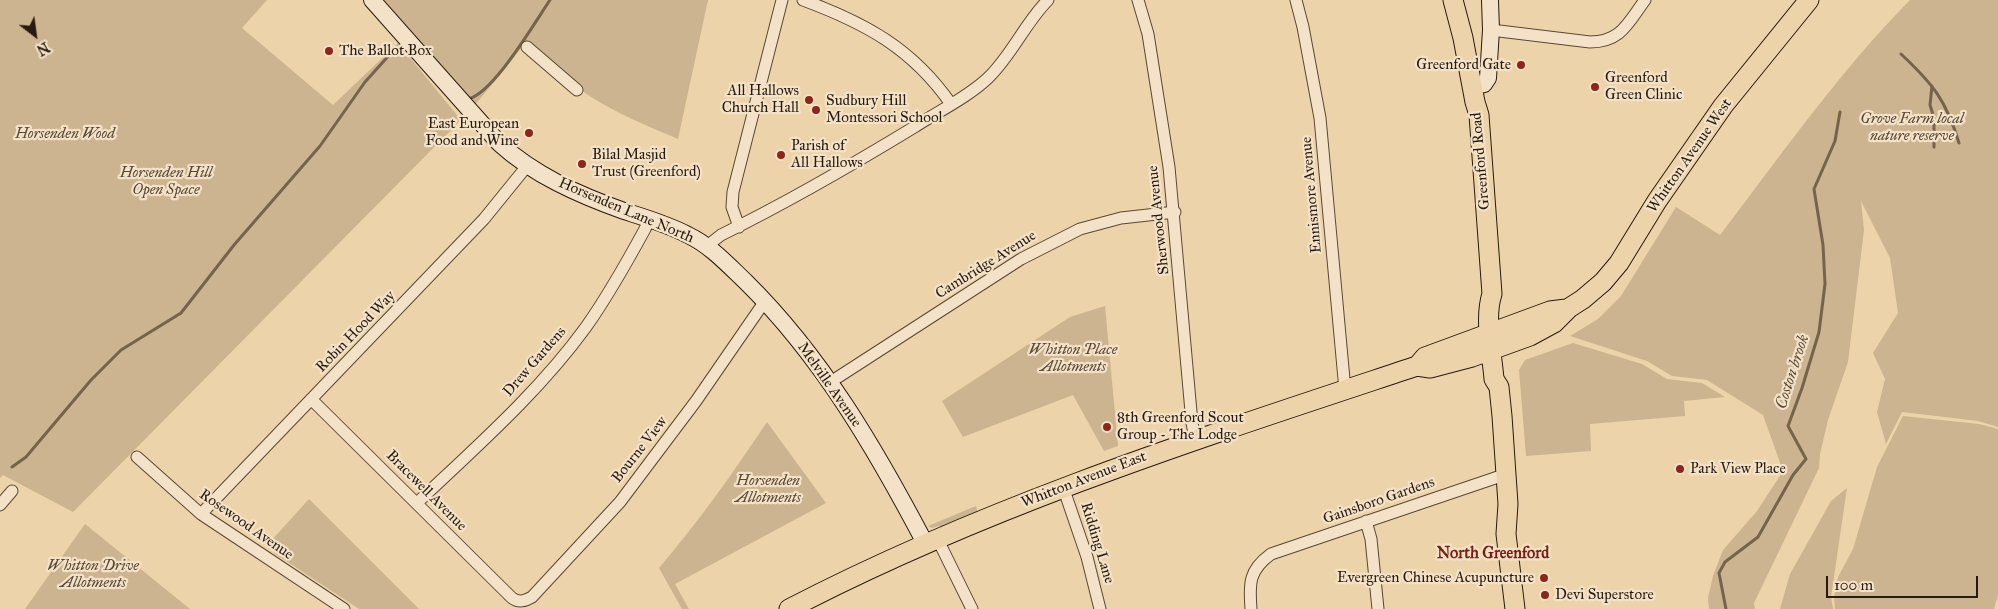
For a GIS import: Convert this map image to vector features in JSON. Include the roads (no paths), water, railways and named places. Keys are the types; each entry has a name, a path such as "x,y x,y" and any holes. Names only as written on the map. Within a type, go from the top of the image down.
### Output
{"main road":[{"name":"Greenford Road","path":"1453,0 1463,38 1480,82 1479,115 1492,294 1488,304 1502,378 1499,388 1508,504 1506,534 1514,609"},
{"name":"Whitton Avenue West","path":"1495,340 1550,311 1569,308 1582,300 1603,282 1619,263 1657,201 1723,106 1809,0"},
{"name":"Whitton Avenue East","path":"789,609 931,541 1063,487 1195,439 1417,366 1425,357 1495,340"}],"street":[{"name":"Horsenden Lane North","path":"372,0 498,143 527,166 573,191 681,232 707,246 711,241 816,186 951,104 988,78 999,66 1030,20 1048,0"},
{"path":"739,227 732,207 733,192 782,0"},
{"path":"803,0 844,15 881,36 914,61 942,91 951,104"},
{"name":"Sherwood Avenue","path":"1138,0 1148,34 1163,117 1174,212 1192,432 1195,439"},
{"name":"Ennismore Avenue","path":"1296,0 1320,118 1345,390"},
{"path":"1480,82 1491,30 1490,0"},
{"path":"1491,30 1604,42 1619,35 1645,0"},
{"path":"527,47 577,90"},
{"name":"Robin Hood Way","path":"201,514 484,219 527,166"},
{"name":"Cambridge Avenue","path":"829,383 1021,259 1080,229 1121,218 1174,212"},
{"name":"Drew Gardens","path":"417,503 510,413 553,367 602,304 649,219"},
{"name":"Melville Avenue","path":"707,246 765,301 800,342 874,450 931,541"},
{"name":"Bourne View","path":"521,601 532,597 620,502 696,401 765,301"},
{"name":"Bracewell Avenue","path":"311,399 512,598 521,601"},
{"name":"Rosewood Avenue","path":"137,457 201,514 344,609"},
{"name":"Gainsboro Gardens","path":"1251,609 1249,590 1251,578 1256,566 1271,554 1498,477 1506,476"},
{"name":"Ridding Lane","path":"1063,487 1087,557 1100,609"},
{"path":"0,505 12,491"},
{"path":"1366,522 1372,539 1378,609"},
{"path":"931,541 972,609"}],"waterway":[{"path":"467,99 477,95 500,72 550,0"},
{"path":"12,467 26,457 91,380 121,350 181,313 234,245 320,146 365,82 392,52"},
{"path":"1901,54 1922,75 1937,94 1949,115 1959,143"},
{"path":"1932,86 1930,105 1934,118 1934,147"},
{"name":"Coston brook","path":"1726,609 1719,573 1725,562 1758,537 1793,475 1806,459 1788,426 1819,332 1825,284 1823,245 1814,189 1835,141 1840,112"}],"place":[{"name":"The Ballot Box","path":"329,51"},
{"name":"Greenford Gate","path":"1521,65"},
{"name":"Greenford Green Clinic","path":"1595,87"},
{"name":"All Hallows Church Hall","path":"809,100"},
{"name":"Sudbury Hill Montessori School","path":"816,110"},
{"name":"East European Food and Wine","path":"529,133"},
{"name":"Parish of All Hallows","path":"781,155"},
{"name":"Bilal Masjid Trust (Greenford)","path":"582,164"},
{"name":"8th Greenford Scout Group - The Lodge","path":"1107,427"},
{"name":"Park View Place","path":"1680,469"},
{"name":"Evergreen Chinese Acupuncture","path":"1544,578"},
{"name":"Devi Superstore","path":"1545,595"}],"district":[{"name":"North Greenford","path":"1493,554"}],"park label":[{"name":"Grove Farm local nature reserve","path":"1912,128"},
{"name":"Horsenden Wood","path":"65,134"},
{"name":"Horsenden Hill Open Space","path":"166,182"},
{"name":"Whitton Place Allotments","path":"1073,358"},
{"name":"Horsenden Allotments","path":"768,490"},
{"name":"Whitton Drive Allotments","path":"93,574"}]}
